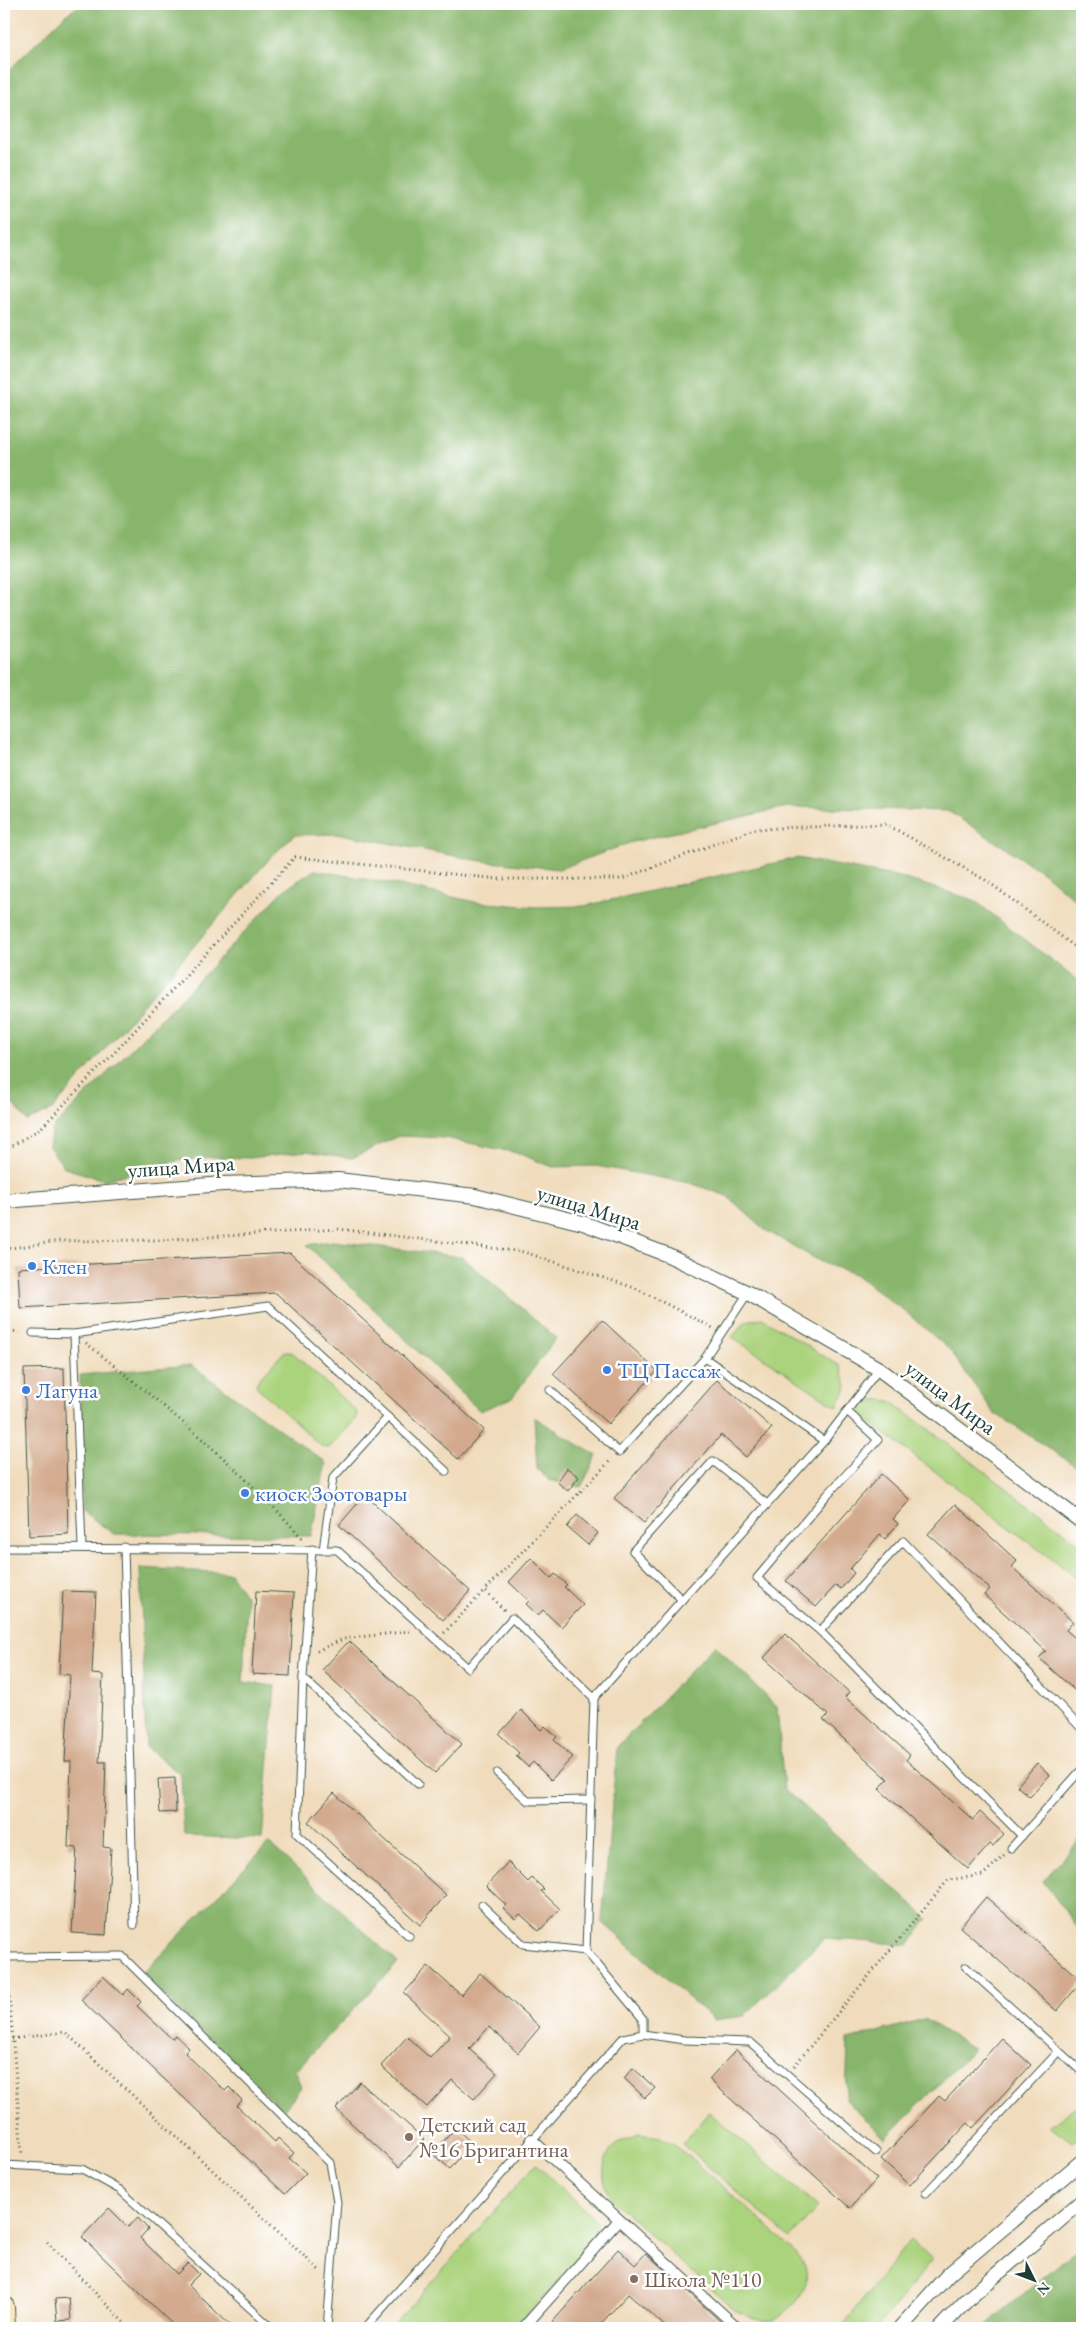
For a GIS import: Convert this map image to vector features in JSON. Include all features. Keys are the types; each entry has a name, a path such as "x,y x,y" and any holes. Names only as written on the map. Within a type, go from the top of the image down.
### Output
{"main road":[{"path":"4,2307 5,2328"}],"street":[{"name":"улица Мира","path":"4,1201 223,1184 338,1180 475,1196 583,1223 668,1255 748,1293 879,1369 1082,1522"},
{"path":"531,2139 738,2328"},
{"path":"900,2328 949,2274 1082,2161"},
{"path":"940,2328 968,2299 1082,2201"},
{"path":"523,2328 620,2220"}],"lane":[{"path":"550,1390 619,1452 705,1358 748,1293"},
{"path":"32,1333 74,1334 268,1306 446,1471"},
{"path":"74,1334 82,1547"},
{"path":"705,1358 824,1441"},
{"path":"643,2034 643,2019 586,1951 594,1698 824,1441 879,1369"},
{"path":"847,1411 878,1440 826,1496 756,1578 820,1631 1022,1836"},
{"path":"323,1550 333,1478 388,1417"},
{"path":"682,1600 633,1551 713,1461 768,1504"},
{"path":"820,1631 903,1541 1082,1729"},
{"path":"124,1547 134,1926"},
{"path":"4,1548 124,1547 337,1550 439,1639 468,1668 512,1618 594,1698"},
{"path":"312,1549 303,1678 296,1834 409,1936"},
{"path":"303,1678 418,1784"},
{"path":"1011,1848 1082,1769"},
{"path":"497,1773 528,1801 591,1800"},
{"path":"482,1905 523,1944 586,1951"},
{"path":"5,1957 122,1956 330,2163 337,2202 327,2328"},
{"path":"966,1967 1082,2072"},
{"path":"365,2328 531,2139 623,2038 643,2034 684,2040 750,2042 876,2152"},
{"path":"926,2193 1059,2051"},
{"path":"4,2165 82,2168 120,2190 272,2328"}],"path":[{"path":"4,1151 41,1128 114,1053 295,857 498,879 622,878 754,830 886,824 987,880 1082,952"},
{"path":"4,1249 60,1241 159,1240 338,1229 524,1252 636,1288 722,1332"},
{"path":"4,1331 32,1333"},
{"path":"74,1334 180,1418 276,1508 312,1549"},
{"path":"439,1639 619,1452"},
{"path":"485,1590 512,1618"},
{"path":"305,1657 343,1639 427,1629"},
{"path":"787,2074 948,1880 983,1875 1011,1848"},
{"path":"5,1957 23,2166"},
{"path":"12,2039 65,2032 331,2281"},
{"path":"47,2242 129,2328"}],"green space":[{"path":"82,4 1082,4 1082,906 1044,873 948,811 787,807 632,842 559,869 481,861 341,834 294,835 270,858 52,1110 27,1121 4,1094 4,75 64,16"},
{"path":"797,858 899,877 974,900 1082,984 1082,1470 993,1412 950,1350 907,1313 855,1274 823,1263 765,1230 727,1196 690,1183 596,1166 553,1167 517,1153 445,1138 399,1136 352,1158 306,1151 251,1158 211,1157 176,1161 104,1180 65,1168 49,1147 52,1129 200,979 283,891 314,870 395,884 475,902 536,907 584,906"},
{"path":"333,1241 462,1257 556,1338 512,1398 480,1411 307,1245"},
{"path":"762,1318 840,1366 847,1386 837,1407 732,1337 746,1321"},
{"path":"285,1351 293,1353 357,1412 355,1420 329,1448 321,1446 256,1386 258,1380"},
{"path":"191,1365 326,1463 311,1536 114,1534 82,1511 80,1375"},
{"path":"871,1399 891,1401 1082,1545 1082,1582 856,1412"},
{"path":"534,1417 597,1456 581,1487 549,1480 537,1469"},
{"path":"140,1568 230,1573 247,1598 243,1682 275,1686 262,1839 184,1836 181,1775 146,1747"},
{"path":"715,1645 777,1707 784,1789 928,1919 908,1945 825,1938 744,2016 714,2020 602,1922 617,1747"},
{"path":"1082,1837 1082,1934 1043,1881"},
{"path":"269,1843 398,1963 295,2071 301,2087 283,2111 142,1974"},
{"path":"924,2019 974,2049 885,2139 846,2100 848,2040"},
{"path":"1082,2104 1082,2135 1072,2142 1049,2125"},
{"path":"709,2112 818,2207 790,2238 682,2144"},
{"path":"639,2134 660,2137 680,2149 768,2227 799,2258 805,2266 806,2284 799,2298 781,2316 774,2321 754,2319 735,2310 613,2201 604,2178 605,2161 613,2147"},
{"path":"536,2164 597,2222 600,2235 515,2328 414,2328 409,2324 405,2328 391,2328"},
{"path":"910,2240 932,2260 877,2328 841,2328"},
{"path":"1082,2246 1082,2328 983,2328 1070,2255"}],"building":[{"path":"290,1253 484,1430 458,1459 276,1293 20,1308 18,1268"},
{"path":"602,1320 657,1371 608,1424 553,1374"},
{"path":"64,1368 68,1534 29,1536 24,1369"},
{"path":"717,1380 772,1428 746,1457 721,1435 644,1523 614,1498"},
{"path":"567,1468 579,1477 568,1491 557,1482"},
{"path":"881,1474 910,1500 893,1519 898,1524 885,1539 880,1534 850,1569 854,1573 841,1589 836,1585 816,1607 786,1581"},
{"path":"365,1495 470,1591 443,1620 339,1525"},
{"path":"955,1504 1017,1561 1012,1567 1073,1622 1066,1630 1082,1644 1082,1697 1039,1658 1046,1651 984,1595 990,1589 928,1534"},
{"path":"577,1515 598,1533 588,1545 567,1527"},
{"path":"531,1558 551,1578 555,1574 567,1585 564,1587 583,1605 561,1627 543,1610 538,1615 526,1604 529,1601 509,1582"},
{"path":"63,1591 96,1592 92,1674 103,1675 99,1762 106,1762 103,1847 111,1848 106,1935 72,1933 77,1848 68,1847 71,1761 65,1761 70,1675 59,1674"},
{"path":"256,1591 294,1593 290,1676 252,1674"},
{"path":"785,1634 849,1692 845,1697 910,1755 906,1760 973,1820 980,1812 1004,1834 993,1846 990,1844 968,1869 879,1789 888,1779 823,1720 828,1715 764,1658"},
{"path":"349,1641 462,1744 435,1773 322,1670"},
{"path":"521,1710 541,1730 545,1726 557,1737 554,1740 573,1757 551,1780 533,1762 528,1767 516,1756 519,1753 499,1734"},
{"path":"1037,1763 1050,1775 1030,1797 1017,1786"},
{"path":"175,1778 176,1812 160,1813 158,1779"},
{"path":"334,1793 446,1895 420,1925 308,1822"},
{"path":"508,1862 528,1882 532,1878 544,1889 541,1891 560,1909 539,1931 520,1914 515,1919 503,1908 506,1905 486,1886"},
{"path":"986,1897 1082,1981 1057,2011 960,1927"},
{"path":"428,1966 461,1995 480,1973 540,2027 518,2053 489,2027 469,2049 497,2073 474,2099 452,2080 427,2107 381,2066 407,2037 430,2058 450,2036 404,1993"},
{"path":"103,1976 123,1995 128,1989 141,2002 137,2006 172,2039 176,2036 189,2048 185,2053 225,2091 229,2087 242,2100 237,2106 275,2142 278,2138 294,2153 289,2158 306,2173 285,2194 81,2000"},
{"path":"1002,2038 1031,2065 973,2128 968,2123 910,2185 881,2159 939,2096 945,2101"},
{"path":"736,2050 877,2179 850,2208 709,2079"},
{"path":"633,2068 655,2088 645,2098 624,2078"},
{"path":"360,2082 424,2139 399,2167 336,2109"},
{"path":"455,2128 472,2143 450,2169 433,2154"},
{"path":"109,2208 128,2227 138,2218 148,2229 140,2238 177,2274 188,2263 199,2274 188,2285 233,2328 176,2328 82,2237"},
{"name":"Школа №110","path":"618,2249 635,2265 646,2253 722,2323 717,2328 667,2328 628,2294 597,2328 547,2328"},
{"path":"69,2298 71,2320 57,2321 55,2299"}],"place":[{"name":"Клен","path":"32,1266"},
{"name":"ТЦ Пассаж","path":"607,1370"},
{"name":"Лагуна","path":"26,1390"},
{"name":"киоск Зоотовары","path":"245,1493"},
{"name":"Детский сад №16 Бригантина","path":"409,2137"},
{"name":"Школа №110","path":"634,2279"}]}
